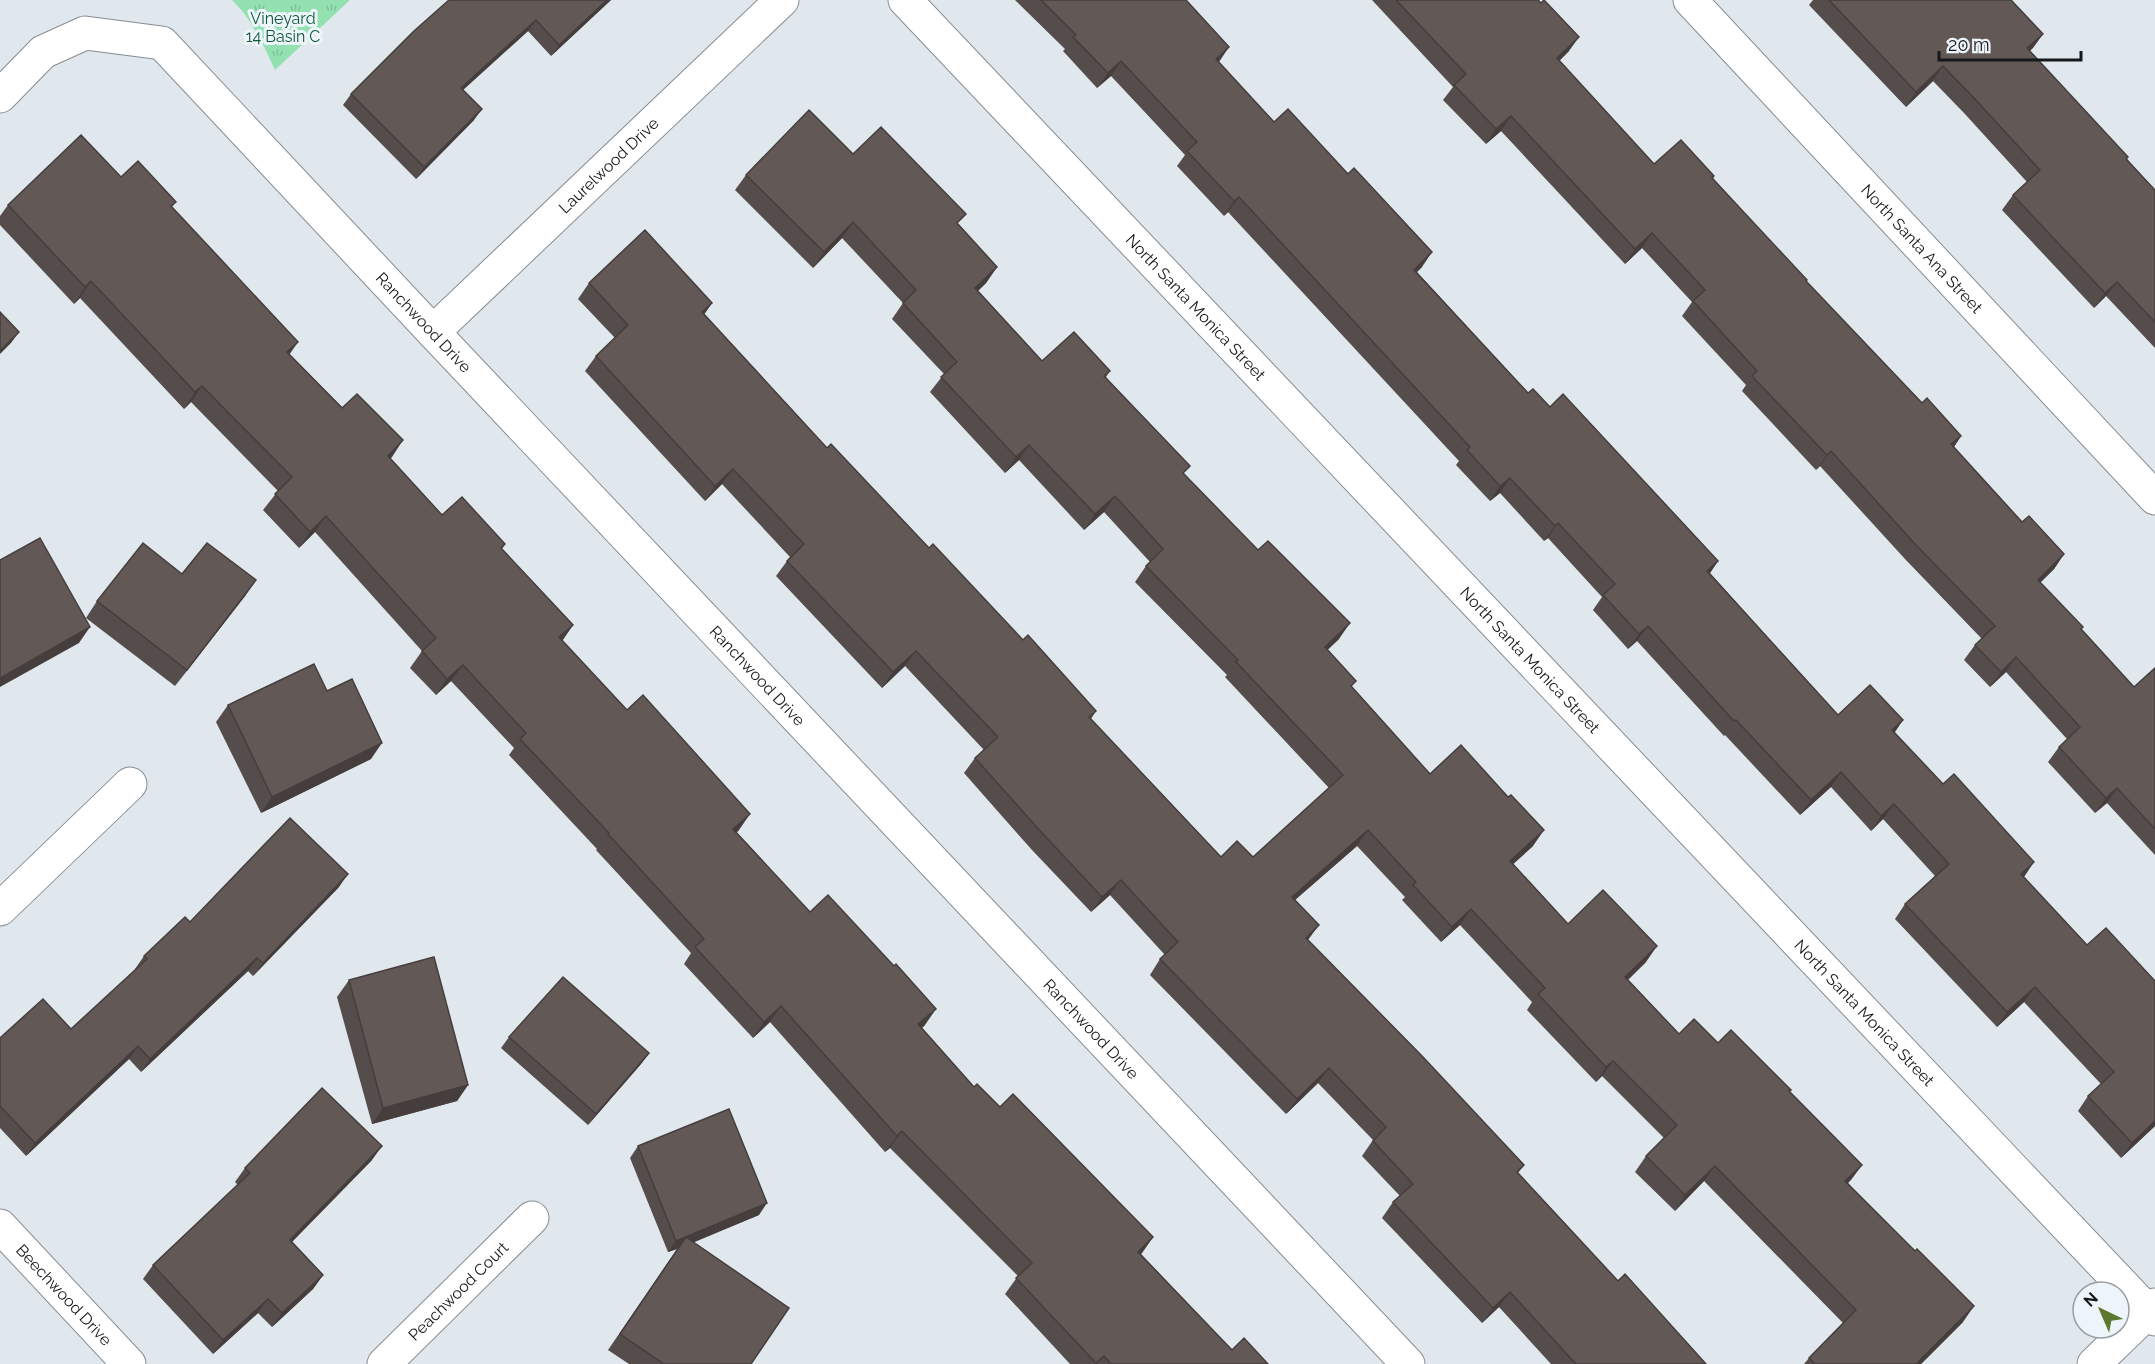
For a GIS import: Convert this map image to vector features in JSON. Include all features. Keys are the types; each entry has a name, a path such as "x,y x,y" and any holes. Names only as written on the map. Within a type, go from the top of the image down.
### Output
{"street":[{"name":"Laurelwood Drive","path":"433,332 783,0"},
{"name":"North Santa Monica Street","path":"905,0 2153,1311"},
{"name":"North Santa Ana Street","path":"1690,0 2155,498"},
{"name":"Ranchwood Drive","path":"0,96 44,52 85,33 162,43 1408,1364"},
{"path":"0,909 130,784"},
{"name":"Peachwood Court","path":"384,1364 532,1218"},
{"name":"Beechwood Drive","path":"0,1226 129,1364"},
{"path":"2094,1364 2153,1311"}],"green space":[{"name":"Vineyard 14 Basin C","path":"232,0 350,0 275,70 251,24"}],"building":[{"path":"449,0 607,0 559,45 536,20 461,88 482,109 424,167 351,94 414,31"},
{"path":"1041,0 1186,0 1229,47 1216,59 1274,122 1288,109 1348,174 1354,168 1432,252 1414,270 1528,393 1533,389 1550,407 1563,394 1718,561 1707,571 1838,715 1870,685 1903,720 1892,730 1943,784 1954,774 2034,862 2021,874 2087,945 2106,928 2155,981 2155,1121 2132,1143 2088,1096 2114,1072 2035,987 2007,1012 1905,904 1949,864 1894,804 1881,816 1841,772 1811,800 1736,720 1734,721 1648,626 1639,634 1603,595 1615,584 1558,523 1555,526 1510,478 1500,486 1467,450 1470,447 1239,197 1234,201 1187,151 1197,142 1121,61 1108,73 1073,37 1076,35"},
{"path":"1396,0 1538,0 1541,3 1544,0 1579,37 1557,58 1654,164 1681,140 1714,176 1712,178 1806,281 1922,403 1927,398 1961,436 1951,444 2022,522 2029,516 2064,554 2038,580 2083,627 2081,629 2134,687 2155,668 2155,829 2117,788 2106,798 2059,747 2080,727 2016,657 2001,672 1975,645 1995,626 1915,544 1831,451 1827,455 1752,376 1757,371 1693,301 1705,290 1652,233 1635,249 1511,116 1496,129 1454,85 1466,74"},
{"path":"1829,0 2011,0 2043,34 2027,48 2128,157 2126,159 2155,190 2155,322 2117,282 2105,293 2013,195 2040,170 1943,66 1916,92"},
{"path":"809,110 853,154 881,127 966,214 957,223 997,267 975,288 1042,361 1074,332 1110,371 1104,376 1190,466 1183,473 1258,550 1268,541 1350,623 1325,647 1356,681 1351,686 1430,774 1461,745 1508,797 1511,795 1544,830 1510,861 1568,924 1603,890 1657,946 1625,977 1679,1034 1694,1019 1718,1043 1731,1030 1862,1165 1845,1181 1974,1306 1916,1364 1815,1364 1809,1358 1856,1310 1715,1166 1685,1195 1646,1156 1677,1125 1613,1061 1606,1067 1538,994 1545,988 1471,909 1452,927 1413,885 1416,882 1368,830 1292,897 1319,925 1306,938 1423,1057 1524,1165 1517,1172 1618,1281 1625,1274 1706,1364 1576,1364 1510,1292 1493,1308 1393,1202 1413,1184 1373,1141 1386,1127 1329,1068 1297,1099 1160,959 1178,942 1121,880 1102,897 975,758 998,737 916,651 893,672 787,561 804,544 733,469 715,486 596,356 628,325 589,283 645,230 712,303 702,312 827,448 831,444 929,548 933,544 1023,640 1028,635 1096,711 1089,717 1221,857 1237,841 1253,857 1343,775 1236,662 1238,660 1146,566 1163,549 1115,496 1095,514 1029,445 1016,457 941,377 957,362 903,303 916,290 853,222 824,252 746,175"},
{"path":"81,135 121,177 138,161 176,202 171,206 298,342 287,352 342,408 357,394 403,440 388,456 442,515 462,497 505,544 501,548 573,625 559,637 627,710 643,695 750,814 733,829 810,912 828,895 894,966 896,964 936,1009 918,1024 974,1087 977,1084 1000,1107 1013,1094 1153,1237 1138,1252 1232,1350 1244,1338 1268,1364 1111,1364 1104,1356 1096,1363 1016,1278 1032,1263 902,1131 897,1136 781,1006 764,1022 695,947 704,939 609,833 520,739 526,733 463,665 447,679 422,651 436,638 326,516 310,532 275,494 292,477 202,386 195,392 91,281 85,287 8,205"},
{"path":"0,312 19,332 0,351"},
{"path":"40,538 90,627 0,678 0,560"},
{"path":"143,543 182,574 207,543 256,580 187,670 97,601"},
{"path":"314,664 327,691 352,679 382,743 272,797 228,705"},
{"path":"290,818 348,874 263,963 257,958 150,1059 138,1046 35,1143 0,1106 0,1038 43,999 71,1029 147,959 144,956 185,917 190,922"},
{"path":"434,957 468,1085 383,1108 349,980"},
{"path":"563,977 649,1053 596,1114 509,1037"},
{"path":"322,1088 382,1146 290,1240 323,1275 282,1313 268,1299 223,1340 153,1265 250,1173 245,1168"},
{"path":"729,1109 767,1203 676,1241 638,1146"},
{"path":"686,1237 789,1308 751,1364 664,1364 620,1334"}]}
